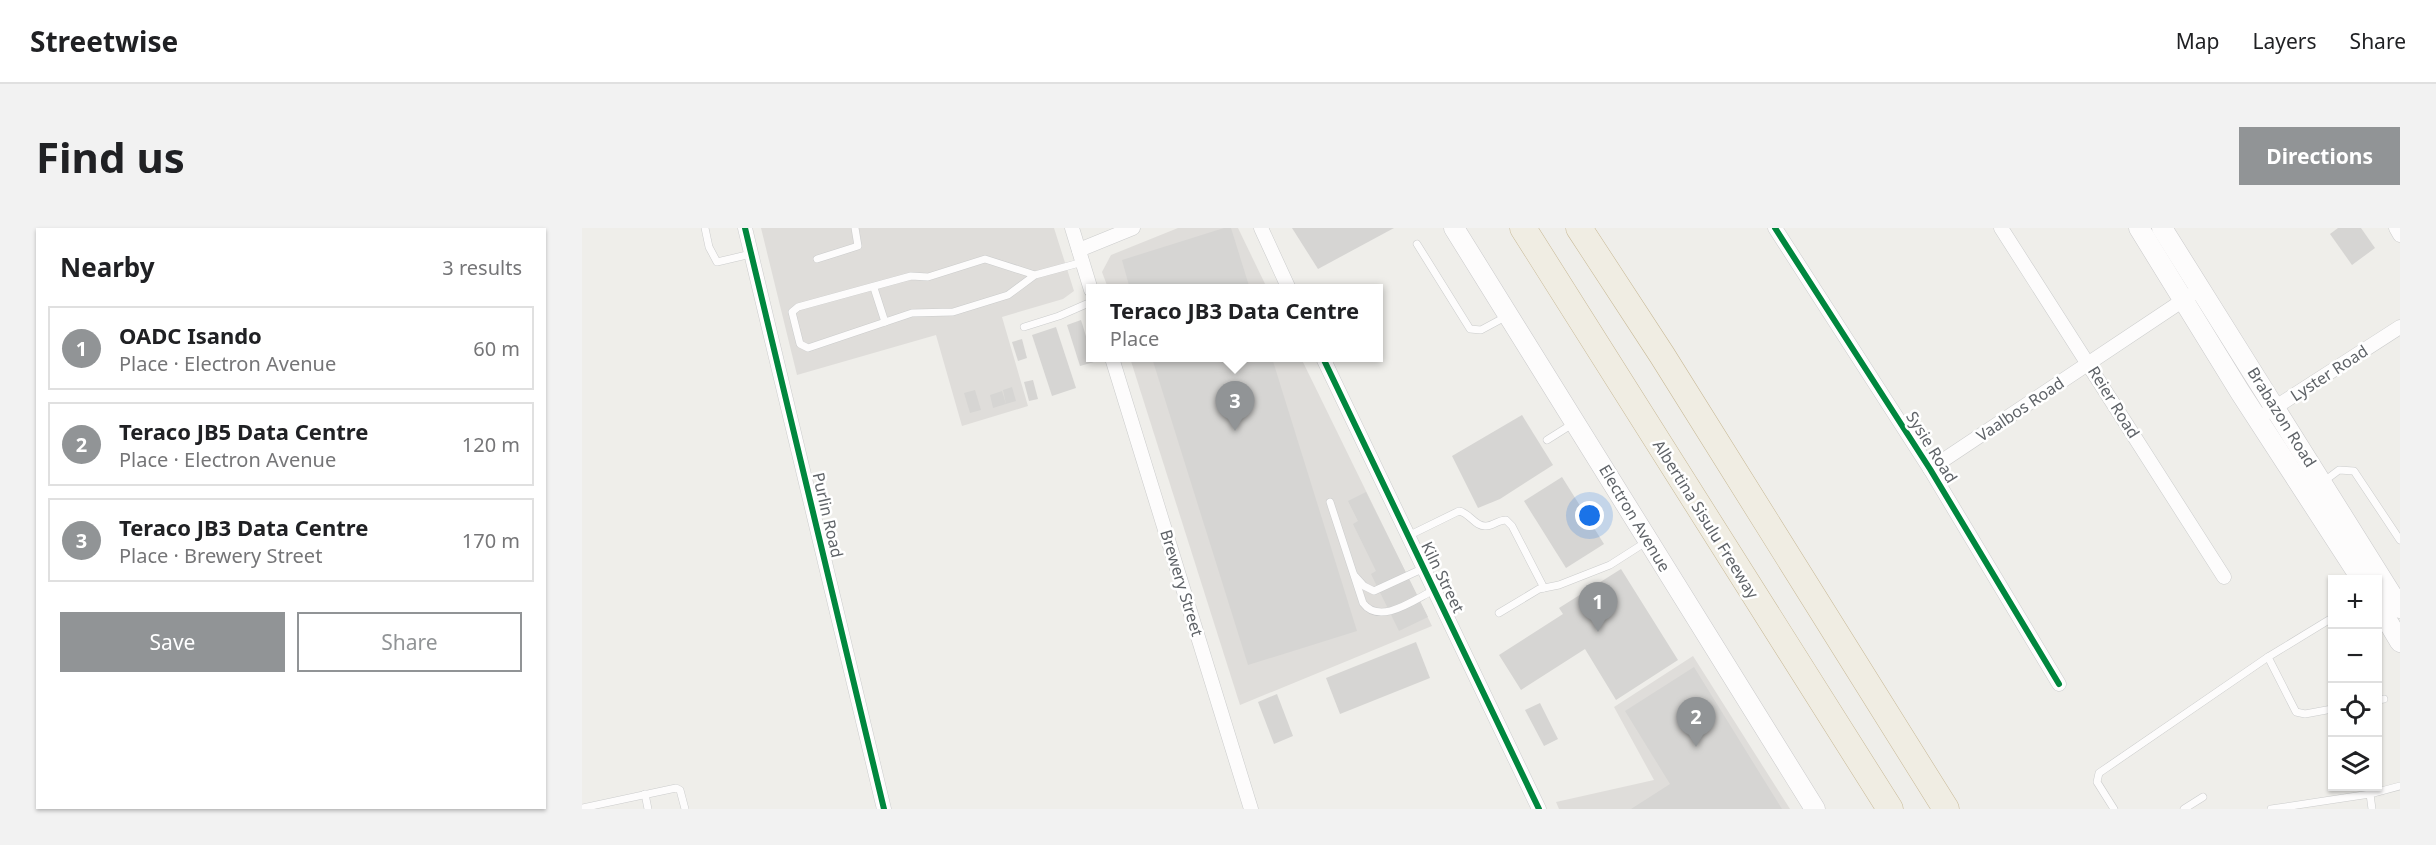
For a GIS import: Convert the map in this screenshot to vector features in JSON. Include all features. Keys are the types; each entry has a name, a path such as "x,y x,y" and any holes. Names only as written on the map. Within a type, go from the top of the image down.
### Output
{"highway":[{"name":"Albertina Sisulu Freeway","path":"1518,228 1529,239 1890,809"},
{"path":"1579,228 1619,287 1946,809"},
{"path":"1595,228 1608,250 1619,287"}],"main road":[{"name":"Electron Avenue","path":"1454,228 1815,809"},
{"name":"Brabazon Road","path":"2139,228 2257,419 2359,575"},
{"name":"Brabazon Road","path":"2162,228 2400,608"},
{"path":"2303,490 2322,481"},
{"path":"2382,612 2400,642"}],"street":[{"name":"Purlin Road","path":"745,228 884,809"},
{"path":"1072,228 1089,284"},
{"path":"1081,256 1133,228"},
{"path":"1261,228 1288,284"},
{"name":"Sysie Road","path":"1775,228 1930,469 2059,684"},
{"name":"Reier Road","path":"2001,228 2089,362 2224,577"},
{"path":"2396,228 2400,235"},
{"name":"Vaalbos Road","path":"1930,469 2200,289"},
{"name":"Lyster Road","path":"2257,419 2400,327"},
{"name":"Brewery Street","path":"1114,362 1251,809"},
{"name":"Kiln Street","path":"1325,362 1539,809"}],"lane":[{"path":"705,228 709,247 717,262 751,254"},
{"path":"817,259 858,246 855,228"},
{"path":"1418,244 1470,329 1481,330 1509,315"},
{"path":"1035,275 985,259 928,277 911,276 795,309 791,317 798,340 802,346 808,348 918,312 953,312 1008,295 1035,275 1081,256"},
{"path":"874,288 885,322"},
{"path":"1024,327 1086,304"},
{"path":"1547,440 1576,421"},
{"path":"2322,481 2339,470 2354,471 2400,540"},
{"path":"1330,502 1363,603 1373,613 1390,612 1434,590"},
{"path":"1408,536 1459,511 1467,512 1478,524 1484,526 1506,520 1512,526 1544,588"},
{"path":"1499,613 1544,588 1610,565 1648,540"},
{"path":"1353,574 1364,586 1374,591 1424,568"},
{"path":"2114,809 2097,782 2099,773 2268,657 2328,620"},
{"path":"2268,657 2296,712 2305,714 2328,710"},
{"path":"2271,809 2370,794 2400,786"},
{"path":"582,808 611,805 645,794 676,788 680,790 685,809"},
{"path":"645,794 648,809"},
{"path":"2370,794 2372,809"},
{"path":"2184,809 2203,796"}],"shaded area":[{"path":"761,228 1054,228 1074,291 1063,299 1002,317 1028,406 962,426 936,335 797,375"},
{"path":"1178,228 1238,228 1265,284 1106,284 1102,272 1111,255"},
{"path":"1131,362 1303,362 1432,626 1240,705"},
{"path":"1693,656 1790,809 1559,809 1556,802 1654,780 1614,707"}],"building":[{"path":"1224,228 1231,228 1248,284 1129,284 1122,260"},
{"path":"1292,228 1394,228 1318,269"},
{"path":"2338,228 2361,228 2375,248 2352,265 2330,234"},
{"path":"1081,320 1086,336 1086,362 1094,362 1080,366 1067,325"},
{"path":"1056,327 1076,388 1052,396 1032,335"},
{"path":"1022,339 1027,358 1018,361 1012,342"},
{"path":"1153,362 1273,362 1357,631 1248,665"},
{"path":"1033,380 1038,399 1029,401 1024,382"},
{"path":"1012,387 1016,401 1006,404 1003,390"},
{"path":"975,390 981,410 970,413 964,393"},
{"path":"1002,391 1006,404 993,408 990,395"},
{"path":"1522,415 1553,465 1500,499 1478,508 1452,456"},
{"path":"1562,477 1604,544 1566,568 1524,501"},
{"path":"1366,492 1428,617 1399,631 1371,574 1376,571 1353,524 1358,521 1348,501"},
{"path":"1621,569 1678,660 1616,700 1585,649 1521,690 1499,655 1563,614 1559,608"},
{"path":"1416,642 1430,678 1340,714 1326,678"},
{"path":"1694,667 1782,809 1631,809 1670,784 1625,711"},
{"path":"1277,694 1293,736 1274,744 1258,702"},
{"path":"1540,703 1558,739 1544,746 1525,710"}],"cycle path":[{"path":"745,228 884,809"},
{"path":"1775,228 1930,469 2059,684"},
{"path":"1325,362 1539,809"}],"place":[{"name":"Teraco JB3 Data Centre","path":"1235,431"},
{"name":"OADC Isando","path":"1598,632"},
{"name":"Teraco JB5 Data Centre","path":"1696,747"}]}
